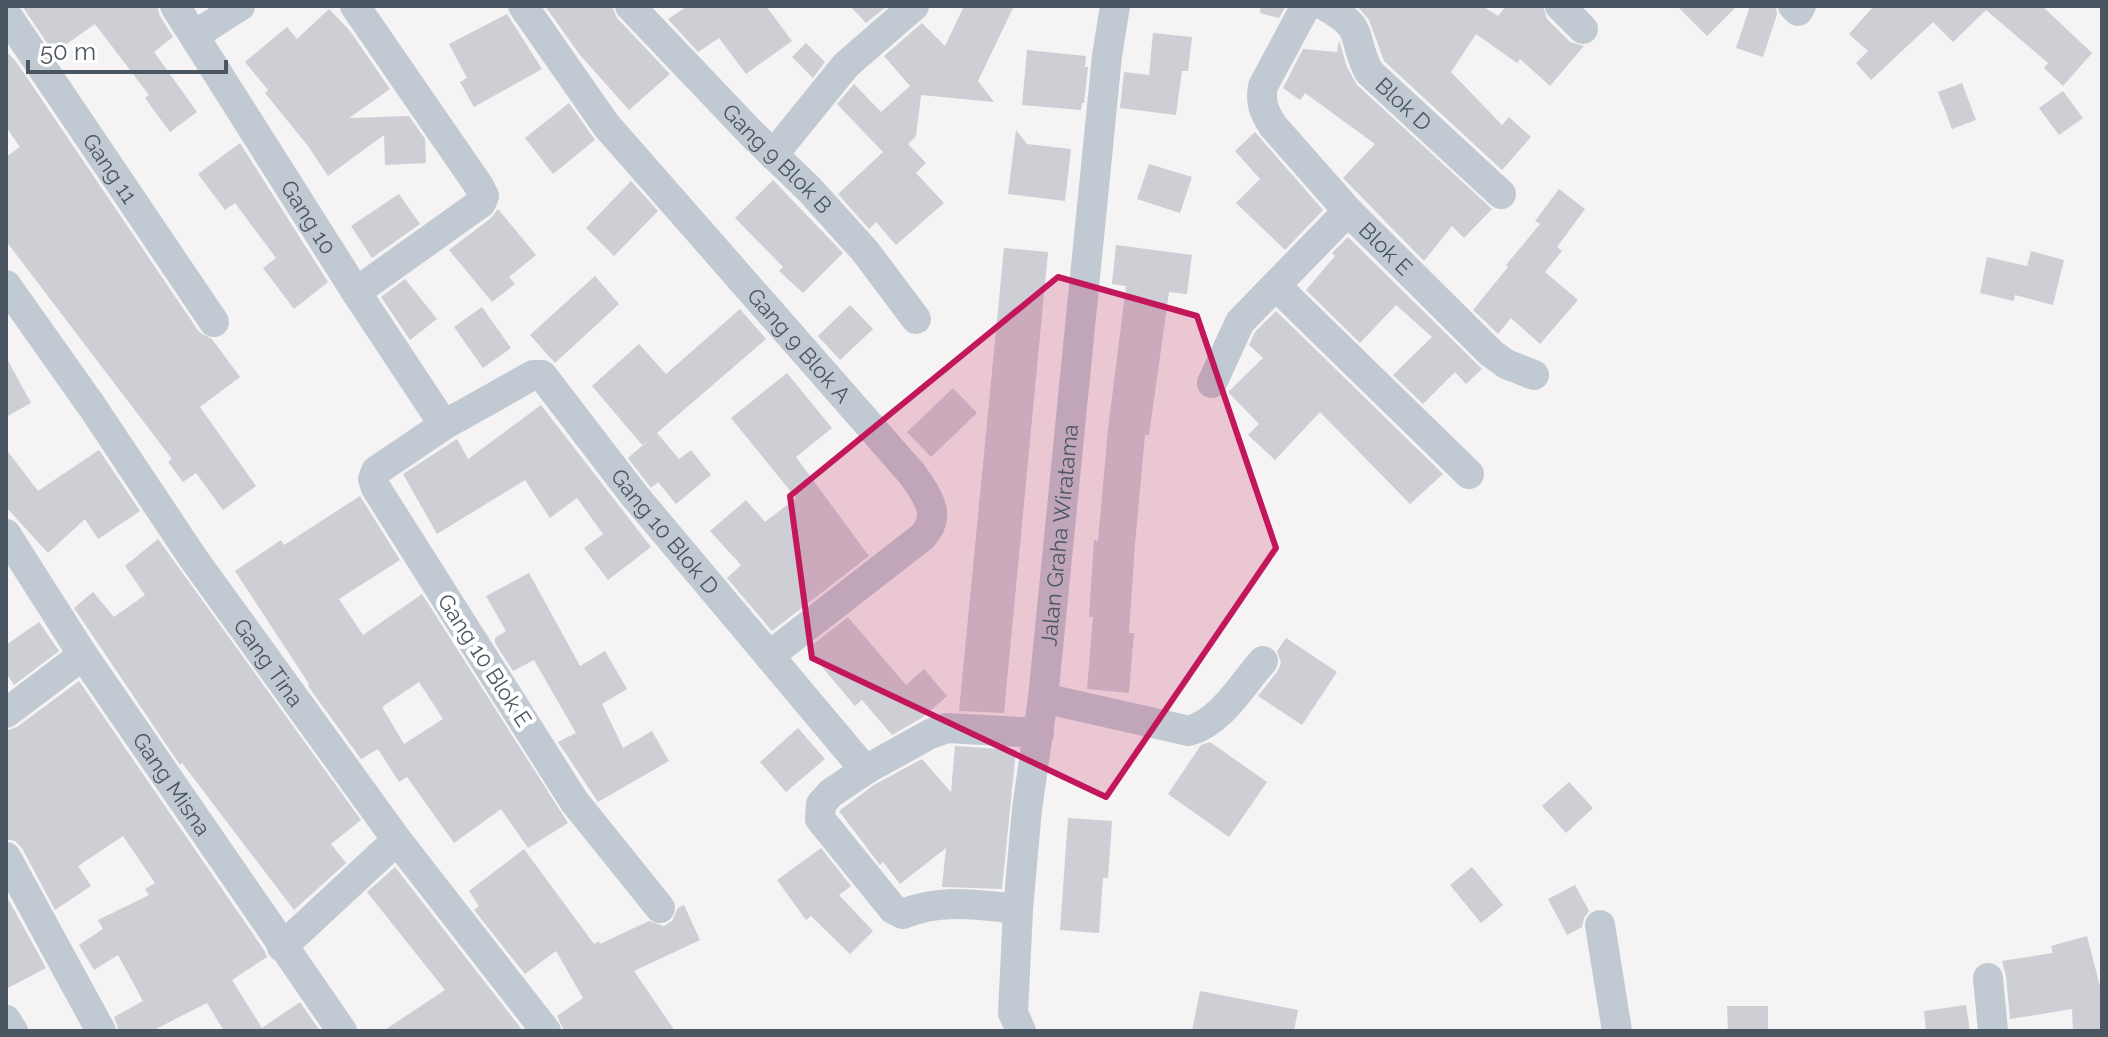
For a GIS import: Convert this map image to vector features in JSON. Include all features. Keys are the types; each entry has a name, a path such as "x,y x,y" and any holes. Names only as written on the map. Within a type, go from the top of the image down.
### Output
{"street":[{"name":"Gang 10","path":"175,6 444,425"},
{"path":"195,35 240,6"},
{"path":"355,6 484,196 481,203 356,292"},
{"name":"Gang 9 Blok A","path":"523,6 606,125 913,475 933,512 933,521 922,537 769,656"},
{"name":"Gang 9 Blok B","path":"630,6 809,189 865,251 916,319"},
{"path":"773,155 846,65 914,6"},
{"name":"Jalan Graha Wiratama","path":"1017,1022 1018,909 1027,809 1043,698 1107,56 1115,6"},
{"name":"Blok E","path":"1306,6 1263,86 1261,99 1264,113 1348,211 1491,353 1506,364 1534,375"},
{"name":"Blok D","path":"1325,6 1347,18 1356,31 1360,55 1369,72 1501,194"},
{"path":"1560,6 1583,29"},
{"name":"Gang 11","path":"6,14 214,322"},
{"path":"1212,383 1240,322 1348,211"},
{"name":"Gang Tina","path":"6,285 193,558 397,840 546,1031"},
{"path":"1277,287 1469,474"},
{"name":"Gang 10 Blok D","path":"444,425 533,375 542,375 634,495 865,770"},
{"name":"Gang 10 Blok E","path":"444,425 376,471 373,479 376,488 574,801 660,908"},
{"name":"Gang Misna","path":"6,534 83,655 342,1031"},
{"path":"6,713 83,655"},
{"path":"1043,698 1189,731 1205,726 1219,714 1263,661"},
{"path":"1018,909 952,903 934,904 903,914 893,909 820,819 821,804 831,793 865,770 947,728 1039,733"},
{"path":"282,947 397,840"},
{"path":"6,857 101,1031"},
{"path":"1600,925 1617,1031"},
{"path":"1988,978 1993,1031"},
{"path":"6,1020 13,1031"}],"highlighted area":[{"path":"1058,277 1197,316 1276,548 1106,797 812,658 790,496"}],"building":[{"path":"22,6 157,6 173,37 154,52 197,112 170,132 145,98 149,95 95,24 54,53"},
{"path":"545,6 612,6 617,18 670,74 629,110 580,55"},
{"path":"688,6 766,6 792,41 746,74 719,38 698,52 668,19"},
{"path":"850,6 887,6 866,23"},
{"path":"964,6 1014,6 978,81 994,102 921,95 916,136 908,144 926,163 916,173 944,203 896,245 876,222 869,229 838,194 883,152 837,104 854,84 881,112 910,86 884,56 922,23 945,46"},
{"path":"1261,6 1286,6 1279,18 1260,13"},
{"path":"1357,6 1482,6 1498,16 1506,6 1543,6 1547,19 1570,42 1584,46 1550,86 1520,59 1517,63 1476,34 1451,72 1502,125 1509,117 1531,137 1502,170 1384,61 1369,20"},
{"path":"1677,6 1737,6 1707,36"},
{"path":"1750,6 1776,6 1777,14 1763,57 1736,48"},
{"path":"1874,6 2042,6 2092,53 2063,86 2044,68 2048,63 1986,10 1953,42 1933,22 1871,80 1856,63 1868,51 1849,34"},
{"path":"329,9 350,31 390,89 349,118 409,116 425,139 426,163 385,165 384,135 328,176 245,62 287,27 297,39"},
{"path":"507,14 542,69 474,107 460,82 467,78 449,44"},
{"path":"1153,33 1192,37 1188,71 1182,71 1176,115 1120,108 1124,72 1149,75"},
{"path":"1339,40 1347,67 1357,85 1492,209 1464,238 1452,226 1424,261 1343,178 1375,144 1305,93 1300,100 1283,88 1303,49 1337,52"},
{"path":"806,43 825,62 813,78 792,57"},
{"path":"1027,50 1086,56 1085,67 1088,67 1081,110 1022,105"},
{"path":"6,51 199,332 212,339 240,377 200,407 256,486 223,510 196,473 183,482 168,462 172,459 6,241 6,157 20,147 6,127"},
{"path":"1962,83 1976,120 1952,129 1938,92"},
{"path":"2063,91 2083,118 2059,135 2039,108"},
{"path":"569,103 595,140 553,174 525,138"},
{"path":"1016,130 1027,144 1071,149 1065,201 1008,194"},
{"path":"1255,132 1323,210 1285,250 1236,203 1260,179 1235,151"},
{"path":"240,143 328,282 294,309 263,268 276,258 235,203 225,210 198,174"},
{"path":"1149,164 1192,177 1180,213 1137,199"},
{"path":"773,180 843,253 803,293 779,271 783,267 735,218"},
{"path":"631,181 658,211 614,256 586,228"},
{"path":"1559,189 1585,209 1557,247 1562,251 1545,272 1578,300 1540,344 1511,318 1498,334 1473,310 1540,224 1535,221"},
{"path":"399,194 420,224 372,258 351,226"},
{"path":"498,209 536,255 509,277 515,284 492,302 449,250 491,218"},
{"path":"1348,237 1482,369 1466,384 1455,372 1423,404 1393,375 1432,337 1396,305 1360,343 1306,290 1335,256 1332,253"},
{"path":"1116,245 1192,255 1187,294 1169,292 1149,435 1145,435 1129,633 1134,633 1129,693 1087,689 1093,617 1089,617 1094,540 1098,541 1126,286 1112,284"},
{"path":"1004,248 1048,252 1004,713 959,711"},
{"path":"2031,251 2064,260 2053,305 2015,295 2014,301 1980,293 1987,257 2027,266"},
{"path":"595,276 619,304 555,363 530,335"},
{"path":"405,279 437,319 410,340 381,297"},
{"path":"850,305 873,329 840,360 818,336"},
{"path":"482,307 511,348 483,368 454,327"},
{"path":"740,309 766,339 657,433 679,459 691,450 711,475 676,504 658,482 651,488 628,458 642,445 592,386 639,344 666,374"},
{"path":"1276,311 1443,474 1410,504 1320,412 1275,460 1248,435 1259,424 1228,392 1263,358 1249,345 1255,332"},
{"path":"6,357 31,403 6,417"},
{"path":"787,373 832,428 796,457 869,556 772,631 727,578 741,565 710,531 746,500 765,522 796,498 731,418"},
{"path":"953,388 977,413 931,457 907,432"},
{"path":"541,405 651,547 608,580 584,548 603,534 577,498 550,518 525,480 437,534 403,474 457,439 468,459"},
{"path":"6,449 38,491 99,450 140,511 98,539 85,519 48,553 6,507"},
{"path":"360,496 400,560 339,599 363,635 422,594 568,823 528,848 501,809 454,843 407,777 399,782 378,749 361,759 308,686 235,571 281,540 284,545","holes":["419,682 443,719 404,744 382,707"]},
{"path":"158,539 361,820 331,844 346,863 294,910 182,763 180,765 74,608 93,592 114,617 145,595 125,566"},
{"path":"529,573 580,666 605,651 627,689 602,704 623,748 652,731 669,761 598,802 558,742 576,733 534,660 513,671 495,643 495,638 506,631 486,596"},
{"path":"848,617 906,685 924,669 947,696 923,717 892,735 862,700 855,706 807,649"},
{"path":"39,622 59,651 14,685 6,673 6,645"},
{"path":"1286,638 1337,672 1302,725 1258,696 1277,672 1281,663 1277,651"},
{"path":"79,681 264,950 267,957 232,980 262,1028 300,1002 320,1031 224,1031 207,1003 152,1031 119,1031 114,1017 143,1001 118,955 94,970 79,945 103,929 98,920 149,895 145,889 155,883 123,836 78,866 91,886 55,910 22,848 15,841 6,839 6,731 17,727"},
{"path":"798,728 825,759 786,792 760,762"},
{"path":"1210,742 1267,782 1229,837 1168,794 1201,745"},
{"path":"955,746 1016,750 1002,889 942,887 946,848 900,884 883,862 880,865 839,811 874,785 922,759 951,792"},
{"path":"1569,782 1593,808 1566,833 1542,806"},
{"path":"1068,818 1112,821 1108,878 1103,878 1099,933 1060,930"},
{"path":"821,848 851,886 839,895 873,931 850,954 811,916 806,920 777,880"},
{"path":"524,849 594,944 649,921 664,926 684,905 700,940 634,971 675,1031 564,1031 557,1016 583,998 556,951 525,974 474,910 479,906 469,891"},
{"path":"395,867 523,1031 383,1031 445,990 367,892"},
{"path":"1472,867 1503,905 1481,923 1450,885"},
{"path":"1575,885 1589,911 1582,927 1567,935 1548,899"},
{"path":"6,895 46,968 6,989"},
{"path":"2087,936 2101,990 2102,1031 2073,1031 2072,1009 2010,1019 2002,961 2053,953 2051,946"},
{"path":"1200,991 1298,1010 1294,1031 1192,1031"},
{"path":"1966,1005 1970,1031 1926,1031 1924,1011"},
{"path":"1727,1006 1768,1006 1768,1031 1728,1031"}]}
